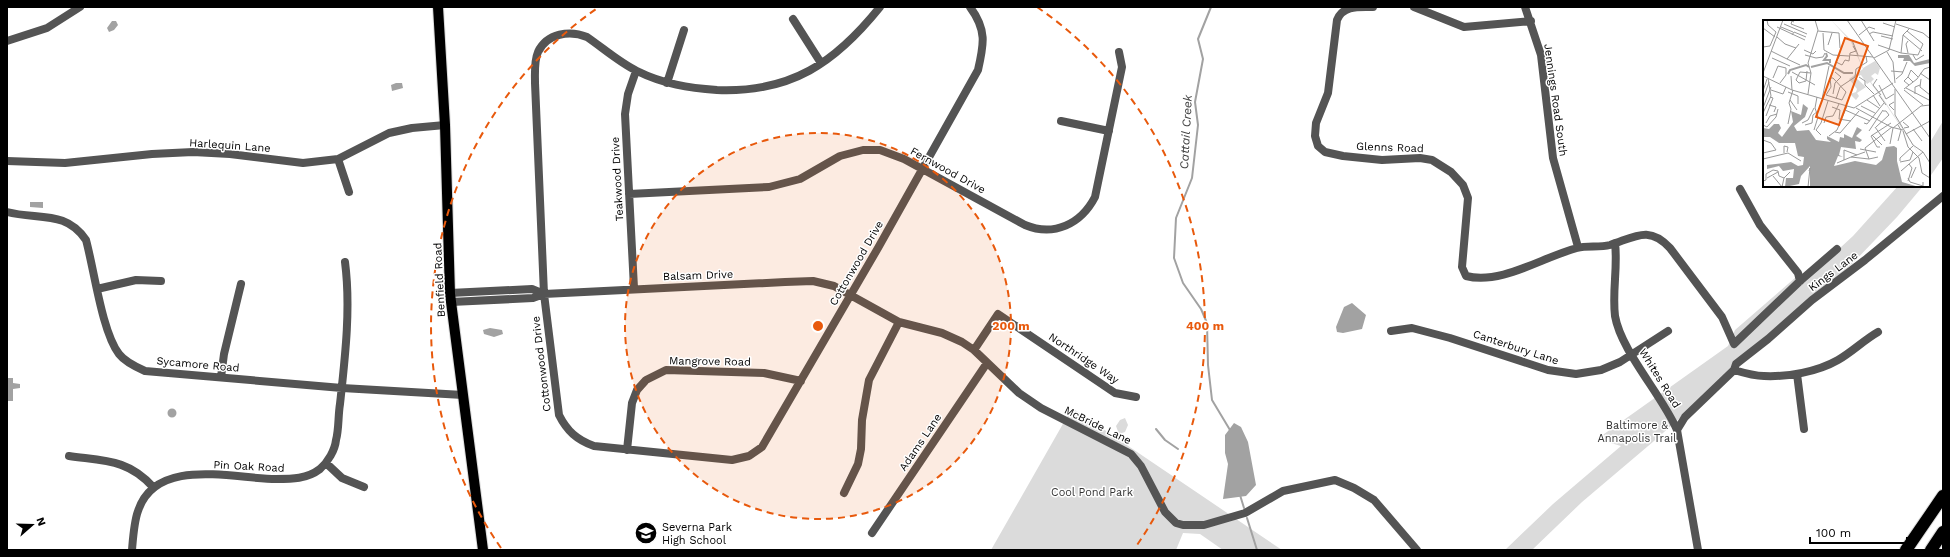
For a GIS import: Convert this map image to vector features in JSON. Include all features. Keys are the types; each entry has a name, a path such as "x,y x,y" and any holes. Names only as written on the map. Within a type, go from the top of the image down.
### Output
{"highway":[{"path":"1906,550 1943,496"},
{"path":"1931,550 1943,532"}],"main road":[{"name":"Benfield Road","path":"438,7 445,125 451,297 483,550"}],"street":[{"path":"7,41 47,28 80,7"},
{"name":"Cottonwood Drive","path":"880,7 858,34 840,50 821,63 792,79 756,89 698,89 682,87 636,71 587,37 570,32 557,35 547,41 538,52 535,84 544,294 556,406 562,423 575,437 594,446 732,460 749,456 762,447 924,169 978,70 984,39 982,27 970,7"},
{"name":"Glenns Road","path":"1373,7 1342,10 1339,14 1328,92 1316,123 1315,136 1318,146 1325,152 1343,156 1382,160 1420,158 1432,160 1451,172 1463,185 1468,198 1462,267 1466,276 1474,278 1508,274 1578,247"},
{"path":"1414,7 1464,28 1531,21"},
{"name":"Jennings Road South","path":"1525,7 1531,21 1541,55 1553,158 1578,247"},
{"path":"793,19 821,63"},
{"path":"667,82 684,30"},
{"name":"Fernwood Drive","path":"629,194 769,187 800,179 840,156 863,150 880,150 894,154 924,169 1025,225 1038,230 1054,230 1074,222 1085,214 1092,203 1097,189 1122,67 1119,52"},
{"name":"Teakwood Drive","path":"634,288 625,114 628,94 636,71"},
{"path":"1060,121 1109,132"},
{"name":"Harlequin Lane","path":"7,162 65,163 152,154 193,152 230,154 303,163 338,159 389,133 412,128 445,125"},
{"path":"338,159 349,192"},
{"path":"1740,189 1760,225 1798,273 1800,281"},
{"name":"Kings Lane","path":"1677,430 1686,417 1735,367 1812,300 1865,260 1943,196"},
{"name":"Sycamore Road","path":"7,212 62,219 73,226 86,240 108,330 118,353 134,366 145,371 342,388 463,395"},
{"path":"1578,247 1609,245 1643,234 1657,236 1663,240 1722,317 1734,344 1800,281 1837,249"},
{"name":"Whites Road","path":"1615,243 1617,264 1614,300 1616,317 1623,339 1670,415 1677,430 1698,550"},
{"path":"345,262 348,300 342,388 336,442 326,463 342,478 364,487"},
{"path":"98,289 136,280 161,281"},
{"name":"Balsam Drive","path":"451,297 533,298 544,294 634,288 813,281 834,286 851,296"},
{"path":"221,377 224,354 242,284"},
{"name":"McBride Lane","path":"851,296 898,322 942,333 955,338 974,350 1013,388 1041,408 1131,454 1141,466 1165,512 1176,523 1183,525 1204,525 1245,513 1283,490 1335,480 1354,488 1374,500 1417,550"},
{"name":"Northridge Way","path":"974,350 998,314 1114,392 1136,397"},
{"path":"844,494 853,478 858,464 861,449 862,420 869,380 898,322"},
{"name":"Canterbury Lane","path":"1391,331 1412,328 1450,338 1504,357 1561,373 1576,374 1595,372 1607,368 1668,331"},
{"path":"1735,367 1765,376 1797,374 1818,369 1838,360 1863,340 1878,332"},
{"name":"Adams Lane","path":"872,533 987,362"},
{"name":"Mangrove Road","path":"627,450 632,403 637,390 646,380 666,370 764,373 801,381"},
{"path":"1797,374 1804,430"},
{"path":"69,456 128,467 139,473 153,487 138,510 132,550"},
{"name":"Pin Oak Road","path":"153,487 168,479 187,475 262,479 298,479 314,472 326,463"}],"green space":[{"path":"1943,121 1943,158 1930,177 1930,142"},
{"name":"Baltimore & Annapolis Trail","path":"1897,187 1922,187 1897,217 1851,265 1654,441 1582,502 1532,550 1505,550 1553,504 1621,446 1597,439 1728,346 1735,330 1796,277 1801,284 1853,236"},
{"name":"Cool Pond Park","path":"1072,408 1282,550 1223,550 1200,534 1183,533 1176,550 991,550"},
{"path":"1125,418 1128,425 1125,432 1119,434 1116,426 1120,420"}],"shaded area":[{"path":"112,21 116,21 118,25 114,30 109,32 107,28"},
{"path":"402,83 403,88 392,91 391,85"},
{"path":"30,202 43,202 43,208 30,207"},
{"path":"1352,303 1366,315 1362,329 1343,333 1337,332 1336,327 1344,307"},
{"path":"490,328 502,330 503,334 494,337 484,334 483,330"},
{"path":"7,378 13,378 13,383 20,384 20,388 13,389 13,401 7,401"},
{"path":"172,408 177,413 172,418 167,413"},
{"path":"1234,423 1241,427 1248,442 1256,485 1246,496 1223,499 1228,464 1225,453 1225,435"}],"waterway":[{"name":"Cattail Creek","path":"1211,7 1198,39 1203,59 1195,102 1198,125 1192,178 1176,218 1174,258 1183,283 1201,309 1207,323 1208,365 1212,400 1230,430"},
{"path":"1156,429 1165,440 1178,449"},
{"name":"Cattail Creek","path":"1240,495 1244,508"},
{"name":"Cattail Creek","path":"1247,518 1257,550"}],"place":[{"name":"Severna Park High School","path":"646,533"}]}
